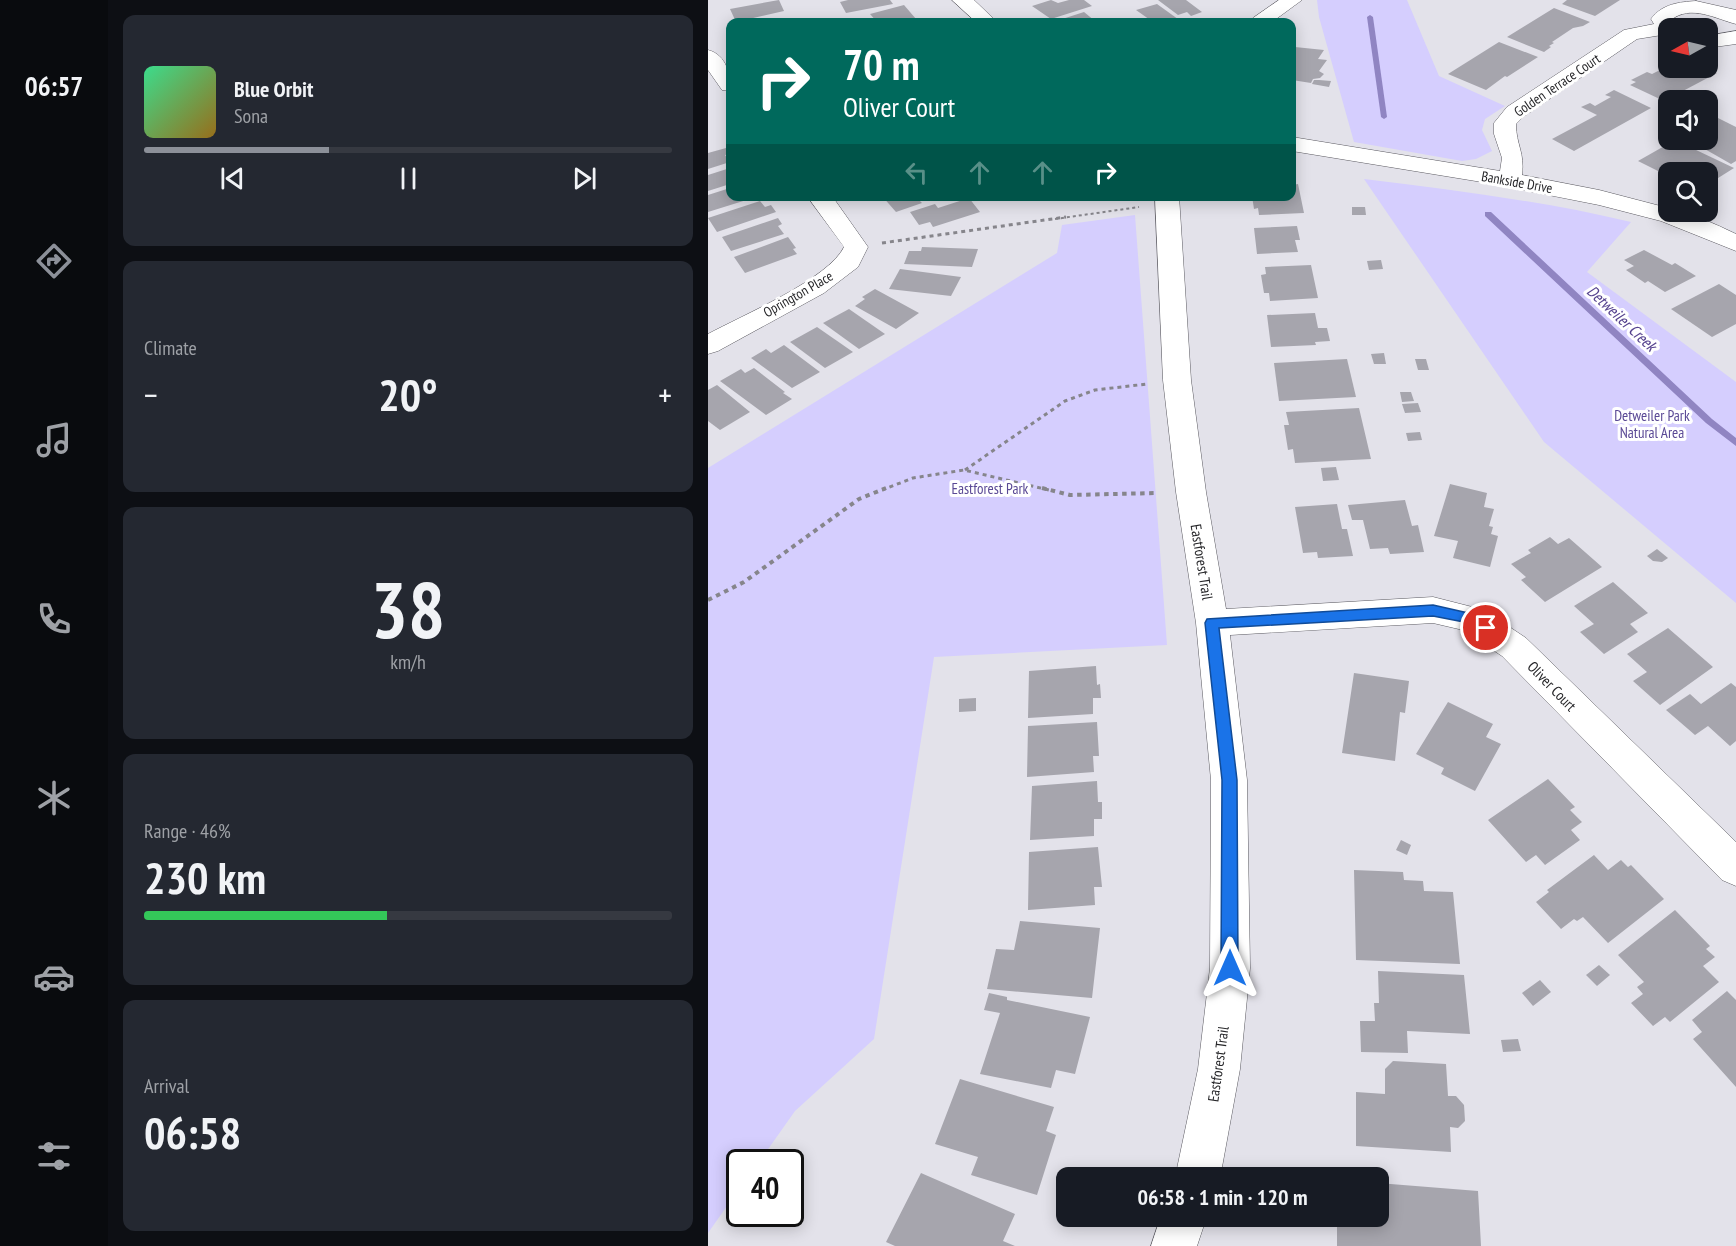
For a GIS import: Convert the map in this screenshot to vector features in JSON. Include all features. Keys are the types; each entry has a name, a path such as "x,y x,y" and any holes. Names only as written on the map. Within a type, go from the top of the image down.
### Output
{"street":[{"path":"962,0 982,18"},
{"path":"1266,18 1292,0"},
{"name":"Golden Terrace Court","path":"1662,18 1664,13 1683,5 1716,8 1736,18"},
{"name":"Golden Terrace Court","path":"1510,180 1513,158 1505,134 1505,123 1510,117 1632,34 1658,30"},
{"path":"1718,42 1736,37"},
{"path":"711,65 726,81"},
{"name":"Bankside Drive","path":"1296,145 1609,199 1722,225 1736,244"},
{"path":"823,201 856,247"},
{"name":"Eastforest Trail","path":"1167,201 1177,380 1191,492 1212,623 1229,780 1230,968 1219,1069 1199,1167"},
{"name":"Oprington Place","path":"708,345 815,287 849,262 856,247"},
{"name":"Oliver Court","path":"1212,623 1433,610 1472,619 1514,647 1736,868"},
{"path":"1174,1246 1180,1227"}],"path":[{"path":"856,247 1160,201"},
{"path":"964,470 1065,401 1095,390 1177,380"},
{"path":"708,600 744,582 859,499 913,477 964,470 1070,495 1191,492"}],"green space":[{"path":"1317,0 1407,0 1439,76 1505,106 1485,119 1482,130 1492,151 1476,159 1462,161 1354,142 1319,17"},
{"name":"Detweiler Park Natural Area","path":"1364,179 1532,202 1631,222 1587,272 1736,382 1736,603 1544,442"},
{"name":"Eastforest Park","path":"1135,215 1167,645 934,657 874,1039 795,1111 768,1149 726,1149 726,1207 708,1233 708,468 1057,253 1062,225"}],"building":[{"path":"779,0 784,11 753,18 734,18 730,9"},
{"path":"890,0 893,4 846,13 840,2"},
{"path":"1051,0 1058,3 1084,0 1092,6 1050,18 1032,6"},
{"path":"1158,0 1186,0 1202,12 1191,16 1187,12 1178,15"},
{"path":"1567,0 1620,0 1595,16 1562,4"},
{"path":"1157,4 1176,18 1147,18 1136,10"},
{"path":"904,5 915,18 874,18 870,14"},
{"path":"1554,8 1590,22 1573,28 1552,42 1554,43 1549,46 1551,47 1544,52 1507,37"},
{"path":"1084,12 1091,18 1065,18"},
{"path":"1499,42 1538,57 1486,90 1448,74"},
{"path":"1296,47 1324,50 1318,59 1327,60 1319,71 1324,74 1320,78 1313,79 1311,83 1296,81"},
{"path":"1658,71 1658,78 1708,78 1685,90 1658,90 1658,98 1630,85 1636,82 1631,80 1647,72 1652,74"},
{"path":"1314,80 1331,81 1329,87 1312,84"},
{"path":"1614,90 1651,108 1574,151 1552,139 1597,115 1581,107 1590,103 1595,106 1611,97 1605,95"},
{"path":"1718,118 1736,127 1736,161 1731,164 1706,150 1718,150"},
{"path":"726,148 726,163 708,169 708,153"},
{"path":"1658,150 1696,150 1734,168 1718,178 1718,162 1658,162 1658,171 1638,161"},
{"path":"726,169 726,185 708,191 708,175"},
{"path":"1296,184 1298,184 1304,213 1259,215 1258,208 1254,209 1253,201 1296,201"},
{"path":"726,189 726,201 743,201 708,212 708,195"},
{"path":"760,201 765,207 771,205 776,212 717,232 708,218"},
{"path":"886,201 920,201 922,203 896,212"},
{"path":"960,201 971,201 980,212 933,227 930,222 919,225 910,212 935,204 938,208"},
{"path":"1352,207 1365,207 1366,215 1352,215"},
{"path":"778,218 782,224 778,226 784,234 731,251 722,237"},
{"path":"1297,226 1300,240 1295,240 1298,252 1257,254 1254,228"},
{"path":"788,237 796,248 793,249 797,254 745,273 734,257"},
{"path":"922,247 978,249 972,267 904,264 909,251 921,251"},
{"path":"1644,250 1672,265 1675,263 1696,276 1665,292 1648,281 1645,283 1626,270 1634,266 1624,260"},
{"path":"1381,260 1383,269 1369,270 1367,261"},
{"path":"1311,265 1318,298 1270,301 1269,293 1264,293 1261,275 1266,274 1265,267"},
{"path":"900,269 961,277 951,296 889,289"},
{"path":"1719,284 1736,295 1736,324 1712,337 1671,309"},
{"path":"875,289 919,313 896,329 855,306 865,299 862,297"},
{"path":"849,309 885,334 859,349 823,323"},
{"path":"1315,313 1318,328 1327,328 1330,341 1315,342 1316,345 1271,347 1267,315"},
{"path":"817,327 853,352 825,368 790,342"},
{"path":"784,345 820,372 792,388 751,358 766,349 771,353"},
{"path":"1384,353 1386,364 1374,364 1371,354"},
{"path":"1347,359 1356,397 1279,401 1274,363"},
{"path":"1415,359 1426,359 1429,370 1418,370"},
{"path":"754,368 792,399 766,415 720,381 741,369 745,373"},
{"path":"717,385 750,412 720,430 708,421 708,390"},
{"path":"1400,392 1411,392 1414,401 1402,402"},
{"path":"1418,403 1421,412 1405,413 1402,404"},
{"path":"1359,408 1371,459 1295,463 1293,449 1288,450 1284,425 1289,425 1286,412"},
{"path":"1420,432 1422,440 1408,441 1406,433"},
{"path":"1336,467 1339,480 1323,481 1321,468"},
{"path":"1450,484 1487,493 1484,507 1494,509 1489,526 1493,527 1491,534 1498,536 1490,567 1453,558 1458,541 1434,536"},
{"path":"1405,500 1412,526 1418,525 1424,552 1390,554 1388,548 1370,549 1363,520 1352,520 1348,505"},
{"path":"1337,504 1342,529 1347,529 1353,556 1318,558 1317,552 1303,553 1295,507"},
{"path":"1550,537 1558,544 1569,538 1602,567 1545,602 1521,580 1526,577 1511,564 1531,553 1528,550"},
{"path":"1657,549 1668,558 1662,562 1653,561 1647,556"},
{"path":"1613,582 1648,613 1630,624 1638,632 1604,654 1580,632 1594,624 1574,606"},
{"path":"1668,628 1713,667 1660,705 1633,681 1647,672 1627,654"},
{"path":"1096,666 1097,685 1100,684 1101,698 1093,698 1093,714 1028,718 1029,671"},
{"path":"1354,673 1409,681 1405,713 1400,712 1395,761 1342,753"},
{"path":"1731,683 1736,687 1736,741 1730,746 1708,726 1695,735 1666,710 1690,694 1701,704"},
{"path":"976,698 976,711 959,712 959,699"},
{"path":"1448,702 1493,724 1486,737 1501,744 1475,791 1441,774 1444,768 1416,754"},
{"path":"1097,722 1099,756 1093,756 1094,772 1027,777 1028,726"},
{"path":"1548,779 1575,807 1570,810 1582,822 1571,830 1580,840 1545,865 1536,855 1526,862 1488,820"},
{"path":"1097,781 1098,802 1102,802 1102,819 1094,819 1094,836 1030,840 1032,786"},
{"path":"1401,840 1411,845 1407,855 1396,850"},
{"path":"1098,847 1102,887 1094,887 1095,905 1028,910 1029,852"},
{"path":"1594,855 1608,870 1621,860 1628,867 1631,865 1664,899 1608,943 1583,917 1577,921 1574,919 1561,929 1536,902 1549,892 1547,890"},
{"path":"1354,870 1403,872 1404,880 1423,881 1424,891 1453,892 1460,964 1356,960"},
{"path":"1675,910 1710,946 1706,949 1715,957 1703,966 1719,982 1670,1022 1665,1017 1653,1026 1631,1003 1643,994 1637,987 1644,982 1618,955"},
{"path":"1020,921 1100,928 1092,998 987,989 996,949 1014,950"},
{"path":"1599,965 1610,975 1597,986 1586,975"},
{"path":"1378,971 1464,975 1470,1034 1407,1031 1408,1053 1361,1052 1360,1021 1375,1021 1374,1003 1379,1003"},
{"path":"1540,980 1551,992 1533,1006 1522,993"},
{"path":"1727,991 1736,1000 1736,1087 1693,1039 1702,1032 1692,1020"},
{"path":"989,993 1007,997 1007,1000 1090,1017 1075,1074 1056,1070 1051,1088 980,1074 1000,1013 984,1010"},
{"path":"1518,1039 1521,1051 1503,1052 1501,1040"},
{"path":"1393,1061 1446,1064 1448,1096 1456,1096 1464,1105 1465,1121 1458,1128 1450,1127 1451,1152 1356,1146 1356,1092 1385,1094 1385,1069"},
{"path":"960,1079 1054,1107 1046,1131 1056,1135 1037,1195 971,1175 978,1157 935,1144"},
{"path":"921,1173 1015,1214 1003,1241 1015,1246 895,1246 886,1242"},
{"path":"1389,1184 1478,1191 1481,1246 1337,1246 1337,1227 1389,1227"}],"waterway":[{"name":"Detweiler Creek","path":"1370,17 1384,117"},
{"name":"Detweiler Creek","path":"1488,214 1709,421 1736,443"}],"route":[{"path":"1230,968 1229,780 1212,623 1433,610 1472,619 1486,628"}]}
